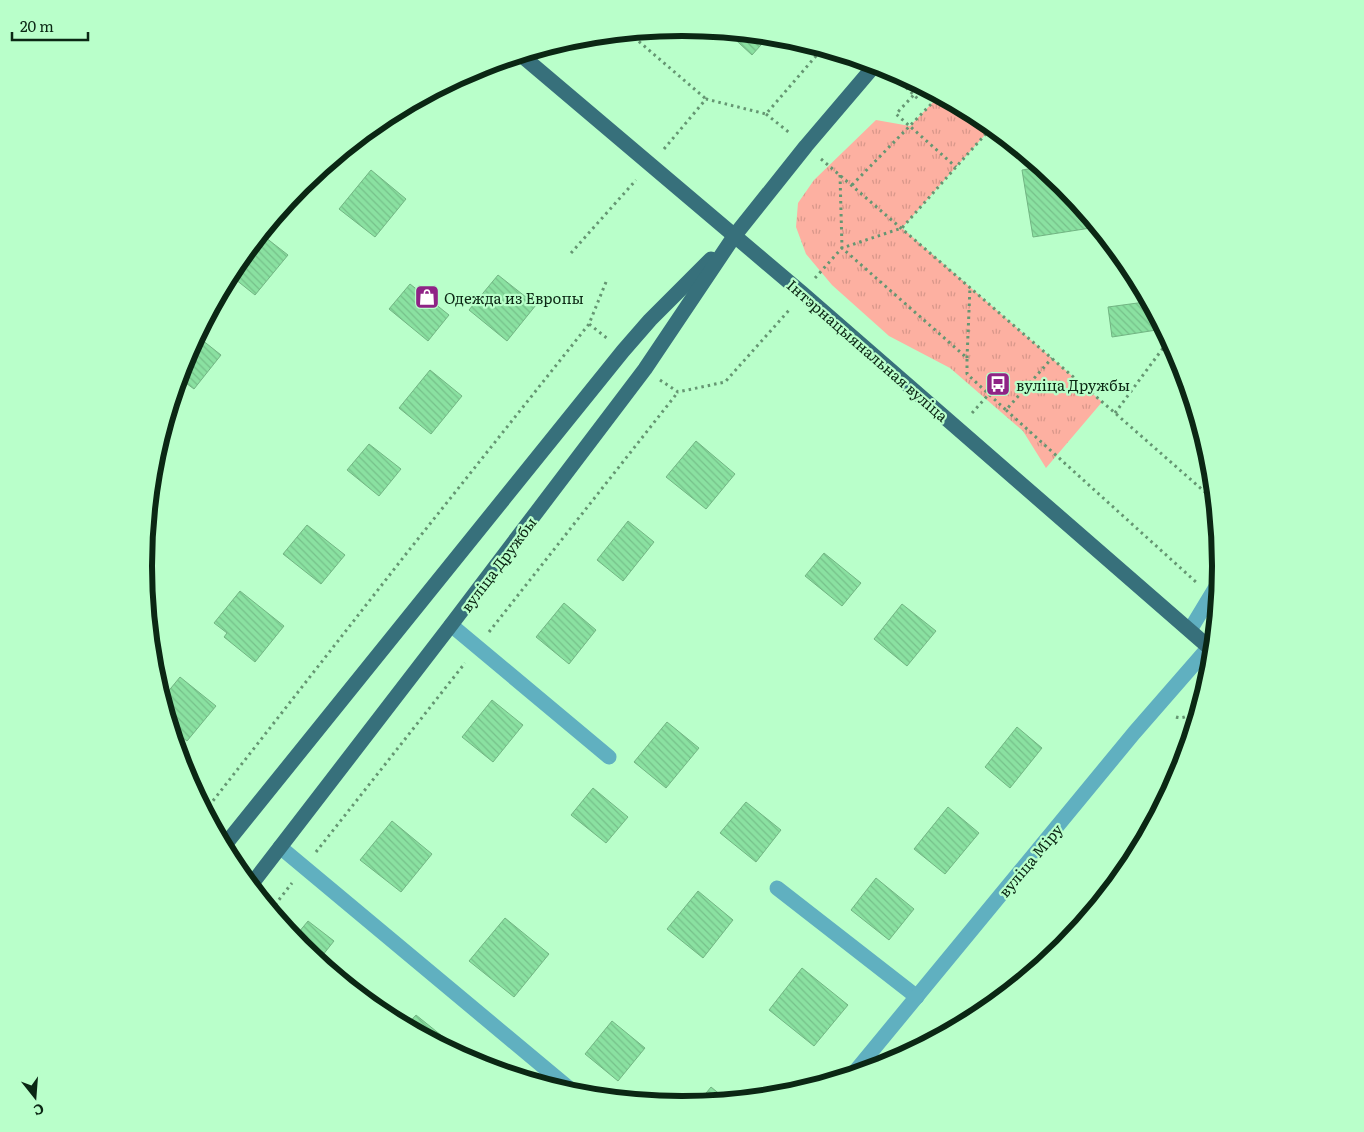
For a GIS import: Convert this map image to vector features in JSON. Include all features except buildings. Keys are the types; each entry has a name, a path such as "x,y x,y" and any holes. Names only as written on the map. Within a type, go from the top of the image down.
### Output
{"main road":[{"name":"Інтэрнацыянальная вуліца","path":"526,60 735,235 1206,644"},
{"name":"вуліца Дружбы","path":"256,879 645,369 735,235 806,146 870,71"},
{"name":"вуліца Дружбы","path":"229,840 623,351 650,320 735,235"}],"street":[{"path":"1190,630 1211,595"},
{"path":"451,625 609,757"},
{"name":"вуліца Міру","path":"861,1064 1134,733 1204,657"},
{"path":"280,847 561,1082"},
{"path":"777,888 917,997"}],"path":[{"path":"635,38 706,99 766,114 852,184 1206,493"},
{"path":"766,114 818,54"},
{"path":"904,85 918,100"},
{"path":"917,92 896,114 956,167"},
{"path":"571,252 706,99"},
{"path":"852,184 935,101"},
{"path":"840,175 842,248 967,358"},
{"path":"970,288 967,374 1211,595"},
{"path":"210,806 406,554 589,324"},
{"path":"1115,413 1164,347"},
{"path":"1006,410 1052,358"},
{"path":"959,429 998,384"}],"green space":[{"path":"935,101 986,133 902,228 1102,402 1046,468 1023,431 950,368 889,336 832,285 806,254 796,227 798,203 814,180 876,120 910,126"}],"place":[{"name":"Одежда из Европы","path":"427,297"},
{"name":"вуліца Дружбы","path":"998,384"}]}
